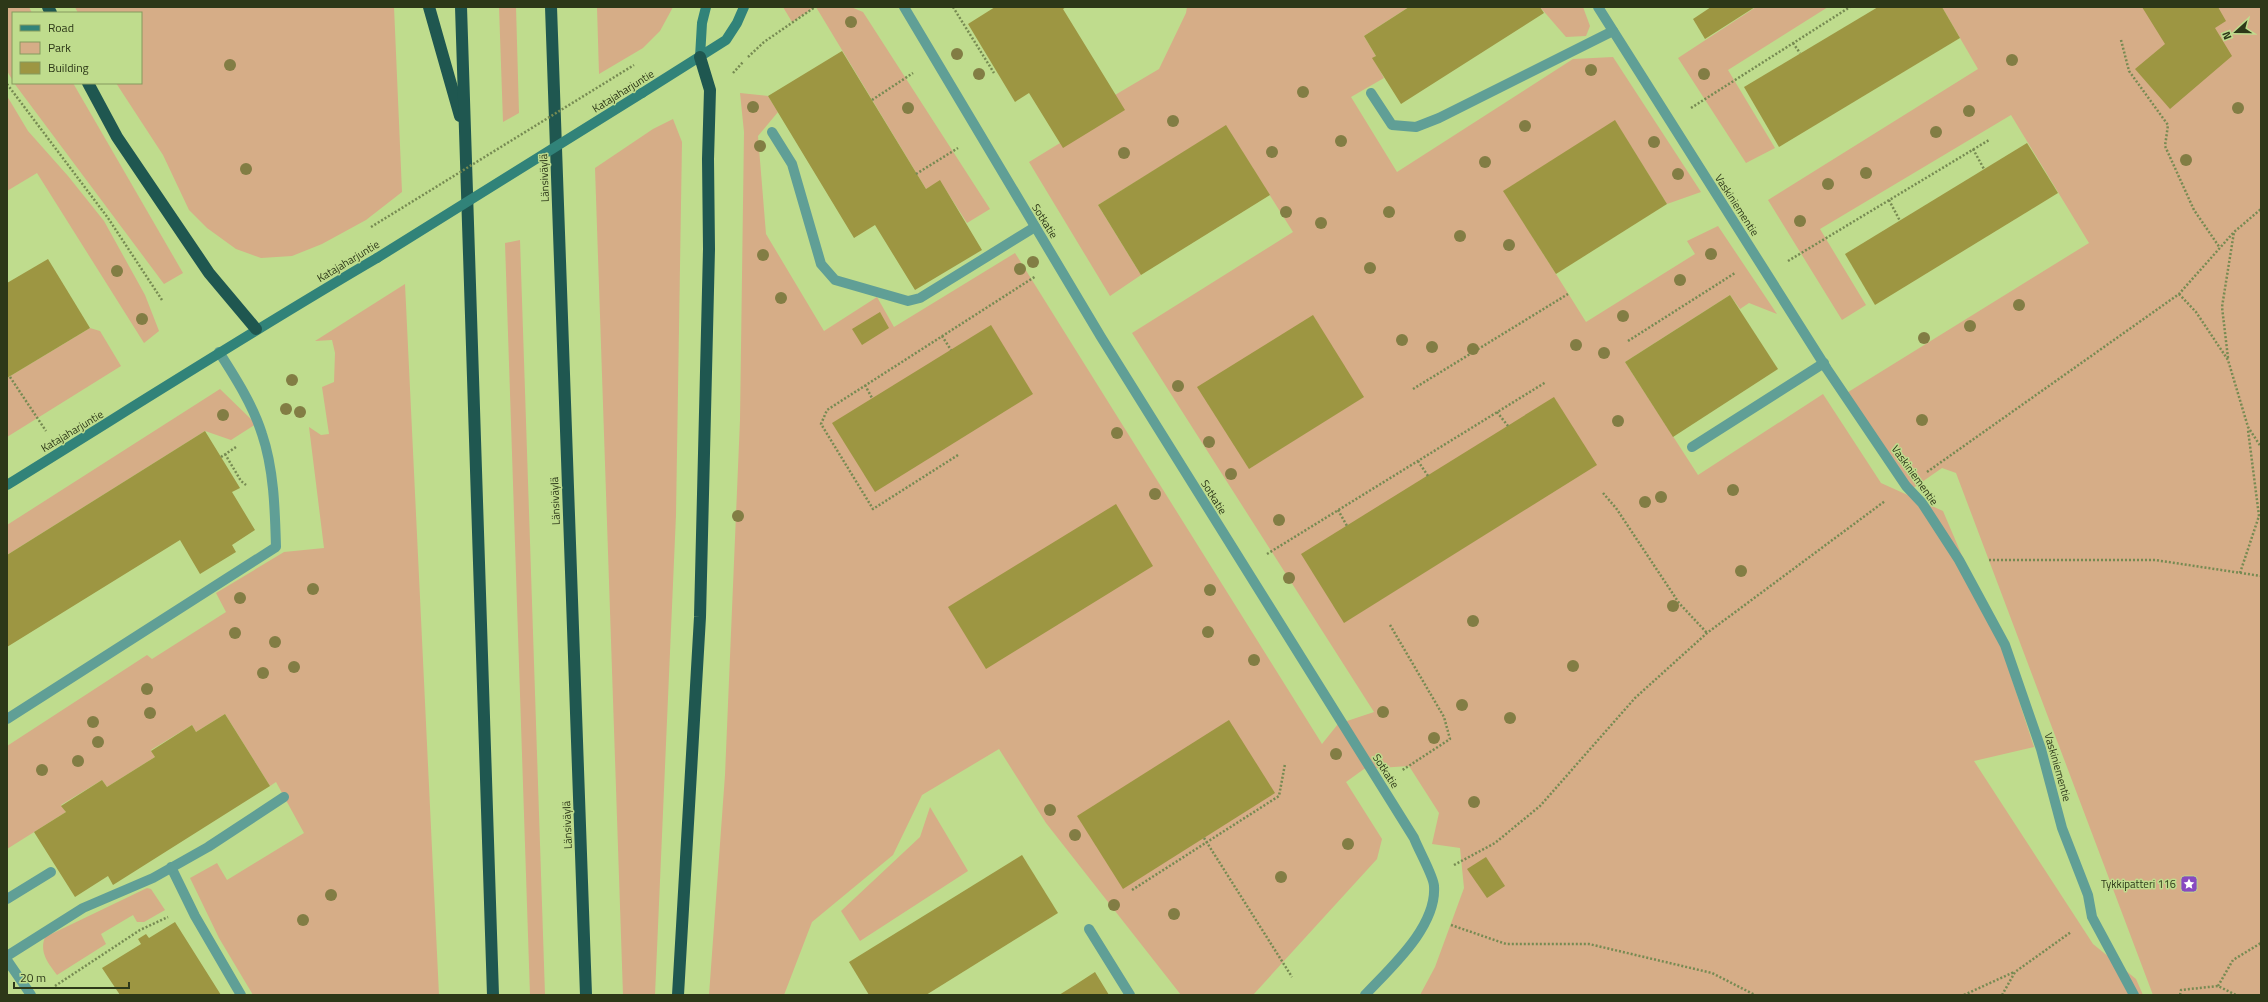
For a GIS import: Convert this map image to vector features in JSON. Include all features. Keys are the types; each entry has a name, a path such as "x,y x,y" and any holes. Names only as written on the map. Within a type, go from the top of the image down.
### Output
{"highway":[{"path":"429,7 465,134"},
{"path":"461,7 493,995"},
{"name":"Länsiväylä","path":"551,7 586,995"},
{"path":"678,995 701,593 709,249 708,159 710,90 700,57"},
{"path":"89,84 118,137 209,273 256,329"}],"main road":[{"path":"700,57 702,23 706,7"},
{"name":"Katajaharjuntie","path":"7,485 143,402 256,329 377,258 700,57 726,40 737,23 744,7"}],"street":[{"name":"Sotkatie","path":"904,7 1056,262 1244,568 1414,838 1434,885 1432,905 1421,931 1365,995"},
{"name":"Vaskiniementie","path":"1598,7 1824,363 1906,486 1922,503 1959,560 2005,645 2041,749 2062,828 2088,895 2092,917 2134,995"},
{"path":"1371,93 1392,125 1416,127 1439,118 1613,31"},
{"path":"772,132 792,164 821,264 835,280 908,301 920,298 1035,227"},
{"path":"7,719 276,547 275,500 262,434 236,379 219,352"},
{"path":"1692,447 1824,363"},
{"path":"7,956 83,908 153,878 208,846 284,797"},
{"path":"171,867 195,916 241,995"},
{"path":"7,899 51,872"},
{"path":"1088,929 1130,995"},
{"path":"7,960 31,995"}],"path":[{"path":"744,61 764,42 815,7"},
{"path":"953,7 994,73"},
{"path":"1670,121 1850,7"},
{"path":"2121,40 2129,71 2168,125 2165,146 2194,210 2220,248"},
{"path":"1793,43 1800,53"},
{"path":"872,100 935,59"},
{"path":"371,227 634,64"},
{"path":"7,84 108,218 162,300"},
{"path":"916,174 979,135"},
{"path":"1767,274 1989,140"},
{"path":"1973,149 1984,169"},
{"path":"1888,200 1900,221"},
{"path":"1448,868 1495,843 1540,806 1634,698 1707,633 1836,535 2179,294 2234,232 2261,209"},
{"path":"2234,232 2222,307 2228,360 2248,427 2259,516 2240,573"},
{"path":"1628,341 1758,258"},
{"path":"958,456 873,509 821,424 827,410 1056,262"},
{"path":"1413,389 1568,294"},
{"path":"2179,294 2196,312 2228,360"},
{"path":"942,336 951,350"},
{"path":"10,377 44,428"},
{"path":"1244,568 1546,382"},
{"path":"865,386 872,398"},
{"path":"1497,412 1508,426"},
{"path":"2248,427 2261,447"},
{"path":"221,456 236,447"},
{"path":"1418,461 1428,476"},
{"path":"1603,492 1616,508 1679,603 1707,633"},
{"path":"1338,510 1347,526"},
{"path":"1959,560 2155,560 2261,576"},
{"path":"1381,784 1450,739 1444,717 1390,625"},
{"path":"1132,890 1279,796 1285,764"},
{"path":"1204,838 1292,977"},
{"path":"1432,905 1447,924 1506,944 1589,944 1712,973 1756,995"},
{"path":"50,989 140,930 175,914 195,916"},
{"path":"1964,995 2015,972 2092,917"},
{"path":"2218,986 2234,960 2261,942"},
{"path":"2002,995 2015,972"},
{"path":"2180,995 2181,990 2218,986 2236,995"}],"green space":[{"path":"7,7 29,7 32,12 12,12 12,79 7,71"},
{"path":"75,7 394,7 402,192 366,220 322,244 292,256 261,258 236,249 207,228 189,210 163,155 117,84 142,84 142,12 78,12"},
{"path":"499,7 516,7 519,113 503,122"},
{"path":"597,7 673,7 660,31 643,48 599,74"},
{"path":"783,7 815,7 792,22"},
{"path":"816,7 851,7 863,12 990,209 967,223 940,181 926,189"},
{"path":"1187,7 1409,7 1364,36 1376,56 1373,58 1384,78 1351,97 1397,172 1573,59 1613,57 1701,192 1667,204 1615,121 1504,191 1586,322 1695,254 1687,241 1718,226 1777,314 1749,303 1740,309 1730,295 1625,362 1698,475 1823,394 1881,483 1943,511 2003,652 2034,747 1974,761 2093,944 2136,979 2143,995 1420,995 1435,967 1464,888 1460,848 1432,844 1439,813 1409,766 1364,769 1346,782 1382,839 1377,859 1253,995 1181,995 1046,823 999,749 922,795 893,855 812,922 784,995 709,995 725,775 740,420 744,132 740,93 768,96 778,112 758,136 766,234 824,331 877,297 894,327 1015,253 1322,744 1338,724 1374,712 1132,333 1293,232 1226,126 1098,205 1141,275 1110,296 1029,162 1060,143 1115,95 1159,69 1186,13"},
{"path":"1540,7 1583,7 1590,26 1586,36 1566,37"},
{"path":"1756,7 1828,7 1728,70 1775,148 1746,163 1678,58"},
{"path":"1942,7 2261,7 2261,995 2153,995 1956,473 1942,468 1909,491 1845,394 2089,243 2011,115 1820,229 1866,305 1842,320 1768,200 1978,69"},
{"path":"15,84 74,84 183,273 164,284"},
{"path":"7,96 28,131 68,176 104,221 145,295 159,331 144,343 37,173 7,191"},
{"path":"673,119 682,142 676,515 655,995 623,995 595,168 653,129"},
{"path":"520,240 545,995 530,995 505,243"},
{"path":"405,284 439,995 253,995 219,938 190,878 217,863 227,880 304,833 276,782 270,786 225,714 196,732 192,725 151,750 155,757 107,787 102,780 61,805 66,812 7,849 7,746 147,655 152,659 226,612 216,593 284,552 324,548 309,427 321,435 329,434 322,387 334,382 335,353 332,340 315,341"},
{"path":"90,328 100,331 121,366 7,437 7,378"},
{"path":"220,389 256,424 231,440 205,431 7,555 7,525"},
{"path":"930,807 968,871 860,941 841,911 920,837"},
{"path":"147,888 151,889 165,910 144,922 137,922 133,915 101,934 106,944 57,975 45,957 43,942 45,937"}],"building":[{"path":"995,7 1066,7 1063,9 1125,110 1063,148 1029,93 1015,102 968,24"},
{"path":"1409,7 1540,7 1544,13 1401,104 1372,58 1376,56 1364,36"},
{"path":"1711,7 1755,7 1705,39 1693,19"},
{"path":"1878,7 1942,7 1960,38 1779,147 1744,87"},
{"path":"2142,7 2218,7 2226,21 2215,28 2232,56 2170,109 2135,69 2165,44"},
{"path":"842,51 926,189 940,180 982,250 915,290 875,225 854,238 768,96"},
{"path":"1615,120 1667,204 1556,274 1503,191"},
{"path":"1226,125 1270,195 1141,275 1098,205"},
{"path":"2027,143 2058,193 1875,305 1845,254"},
{"path":"48,259 90,328 7,378 7,283"},
{"path":"1730,295 1778,369 1673,437 1625,362"},
{"path":"880,312 889,328 862,345 852,329"},
{"path":"1313,315 1364,397 1249,469 1197,387"},
{"path":"991,325 1033,394 875,492 832,423"},
{"path":"1554,397 1597,465 1344,623 1301,554"},
{"path":"205,431 240,488 232,492 255,530 232,545 236,552 200,574 180,540 7,647 7,555"},
{"path":"1116,504 1153,566 986,669 948,607"},
{"path":"225,714 270,786 113,885 108,876 75,897 34,832 66,812 61,806 102,780 107,787 155,757 151,751 192,725 196,732"},
{"path":"1229,720 1275,793 1123,889 1077,816"},
{"path":"1022,855 1058,913 926,995 869,995 849,962"},
{"path":"1486,857 1505,886 1487,898 1467,869"},
{"path":"175,922 221,995 120,995 102,968 141,944 138,939 146,934 149,938"},
{"path":"1095,972 1109,995 1059,995 1075,985"}],"place":[{"name":"Tykkipatteri 116","path":"2189,884"}]}
